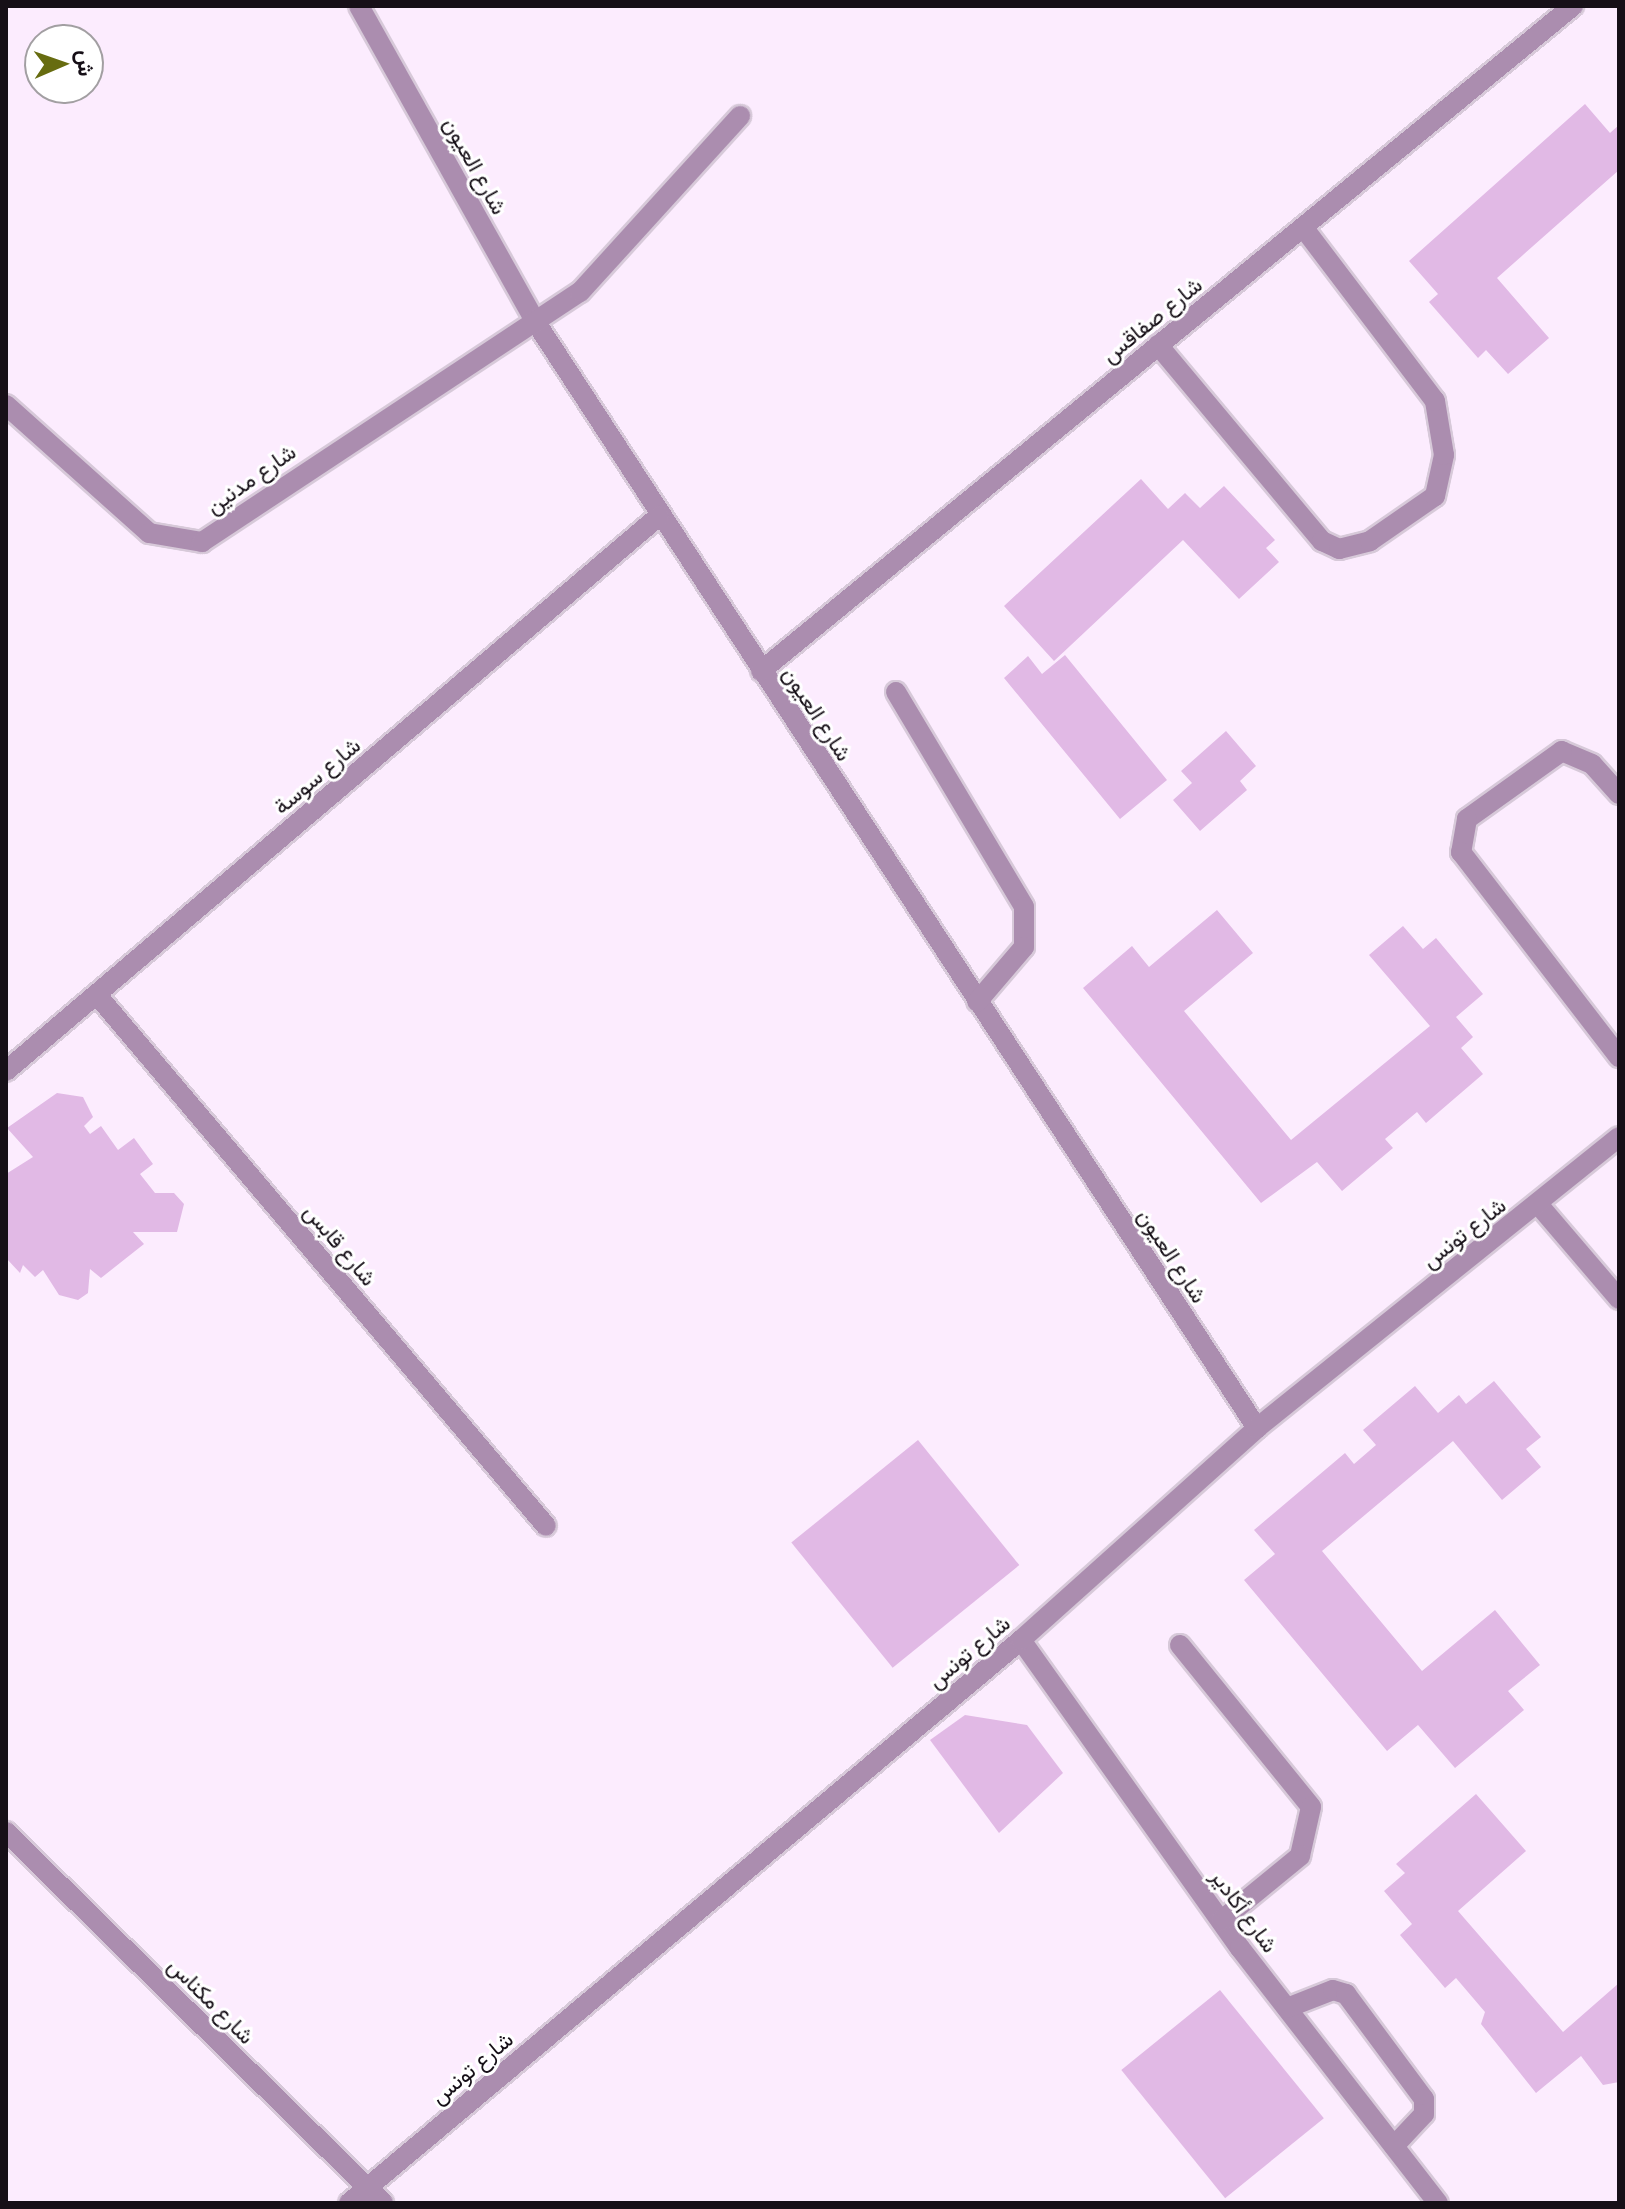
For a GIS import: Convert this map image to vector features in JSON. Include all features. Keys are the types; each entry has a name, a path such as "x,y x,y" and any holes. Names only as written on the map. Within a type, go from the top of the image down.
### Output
{"street":[{"name":"شارع صفاقس","path":"761,671 1573,6"},
{"name":"شارع العيون","path":"359,8 535,321 659,516 1257,1428"},
{"name":"شارع مدنين","path":"6,405 149,533 202,542 535,321 610,262 740,116"},
{"path":"1158,345 1322,541 1339,549 1370,541 1435,496 1444,455 1435,401 1303,227"},
{"name":"شارع سوسة","path":"6,1071 659,516"},
{"path":"896,692 1024,907 1024,947 977,1002"},
{"path":"1619,794 1592,764 1562,751 1467,819 1461,852 1619,1057"},
{"name":"شارع قابس","path":"97,995 546,1526"},
{"name":"شارع تونس","path":"349,2203 1021,1640 1257,1428 1619,1137"},
{"path":"1538,1204 1619,1299"},
{"name":"شارع أكادير","path":"1021,1640 1221,1921 1438,2203"},
{"path":"1180,1645 1311,1807 1300,1856 1221,1921"},
{"name":"شارع مكناس","path":"6,1832 383,2203"},
{"path":"1287,2008 1333,1990 1346,1994 1424,2099 1424,2114 1394,2146"}],"building":[{"path":"1585,104 1610,133 1619,125 1619,170 1497,278 1549,338 1508,374 1486,350 1478,358 1429,302 1438,294 1409,261"},
{"path":"1141,479 1168,509 1185,493 1200,508 1224,486 1275,540 1266,548 1279,562 1239,599 1183,540 1054,661 1004,606"},
{"path":"1065,655 1167,780 1120,819 1004,678 1028,656 1042,674"},
{"path":"1226,731 1256,766 1240,781 1247,790 1200,831 1173,800 1192,783 1181,771"},
{"path":"1217,910 1253,953 1184,1011 1291,1140 1430,1026 1369,955 1403,926 1423,949 1436,938 1483,994 1456,1017 1473,1037 1461,1048 1483,1074 1426,1123 1417,1112 1385,1139 1393,1148 1342,1191 1317,1162 1261,1203 1083,988 1132,946 1149,967"},
{"path":"57,1093 83,1097 93,1117 84,1126 90,1134 101,1126 118,1150 134,1138 153,1164 140,1174 155,1193 174,1193 184,1204 177,1232 133,1232 144,1244 101,1278 90,1269 88,1293 78,1300 59,1295 43,1270 35,1277 23,1265 20,1273 6,1258 6,1174 33,1157 7,1128"},
{"path":"1494,1381 1541,1437 1526,1449 1541,1467 1502,1500 1453,1441 1322,1551 1422,1671 1495,1610 1540,1665 1508,1691 1524,1710 1455,1768 1418,1725 1387,1751 1244,1580 1275,1554 1254,1530 1345,1453 1354,1464 1376,1445 1363,1430 1415,1386 1438,1413 1459,1395 1466,1404"},
{"path":"918,1440 1019,1565 893,1668 791,1543"},
{"path":"965,1715 1027,1725 1063,1773 999,1833 930,1740"},
{"path":"1476,1794 1526,1851 1458,1911 1563,2032 1619,1983 1619,2082 1603,2085 1581,2056 1536,2093 1481,2024 1485,2012 1456,1978 1445,1988 1400,1935 1412,1924 1384,1891 1405,1873 1396,1864"},
{"path":"1220,1990 1324,2118 1225,2198 1121,2070"}]}
